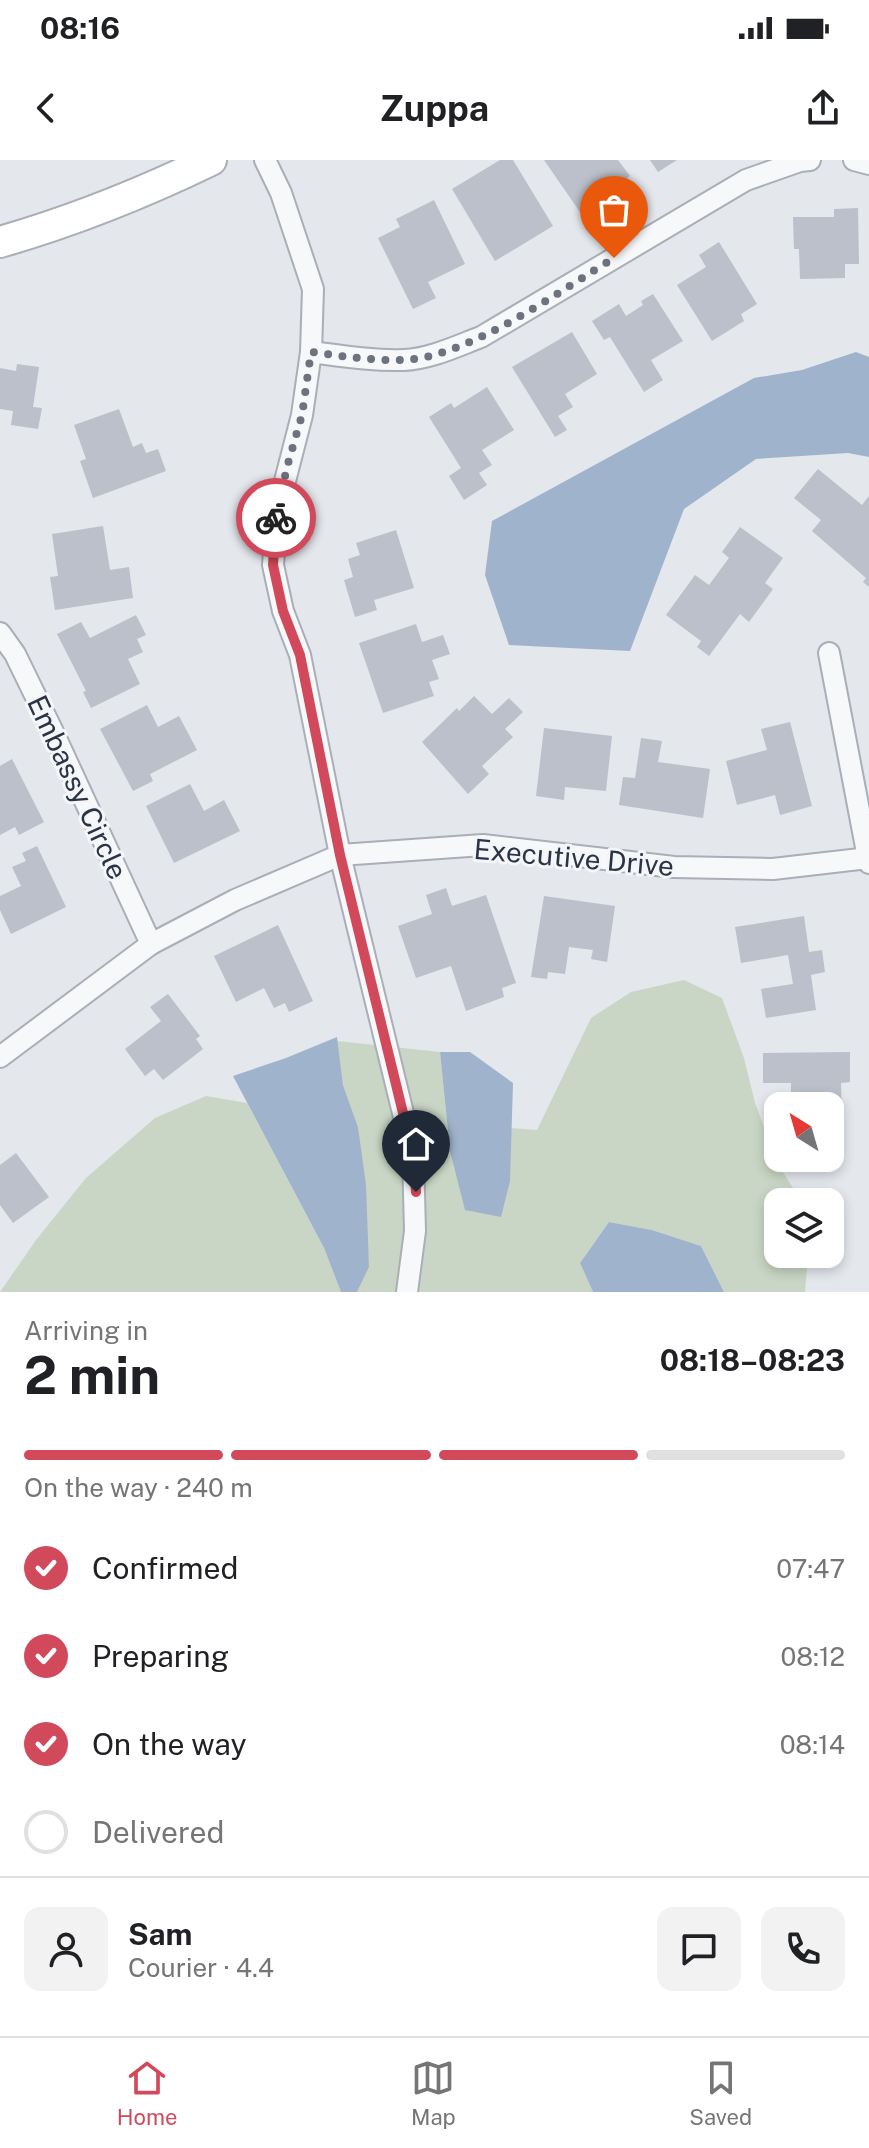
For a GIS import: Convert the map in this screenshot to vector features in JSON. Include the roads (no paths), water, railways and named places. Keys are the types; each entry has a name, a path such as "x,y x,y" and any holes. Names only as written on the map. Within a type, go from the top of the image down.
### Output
{"street":[{"path":"0,242 128,197 211,160"},
{"path":"265,160 286,206 313,289 311,352 302,415 277,512 273,565 283,611 300,655 340,855 413,1154 415,1231 407,1292"},
{"path":"311,352 406,360 481,337 746,180 810,160"},
{"path":"854,160 869,164"},
{"name":"Embassy Circle","path":"0,633 15,654 54,734 151,944"},
{"path":"829,653 869,860"},
{"name":"Executive Drive","path":"0,1057 151,944 235,900 340,855 483,845 674,867 773,869 869,860"}],"water":[{"path":"856,352 869,357 869,457 848,453 756,459 684,509 630,651 509,645 485,575 492,521 754,378 802,370"},
{"path":"337,1037 343,1085 358,1127 366,1185 369,1267 357,1292 341,1292 324,1248 233,1076"},
{"path":"440,1052 470,1052 513,1083 510,1181 501,1217 465,1210 450,1151"},
{"path":"609,1222 652,1230 701,1246 724,1292 593,1292 580,1263"}]}
